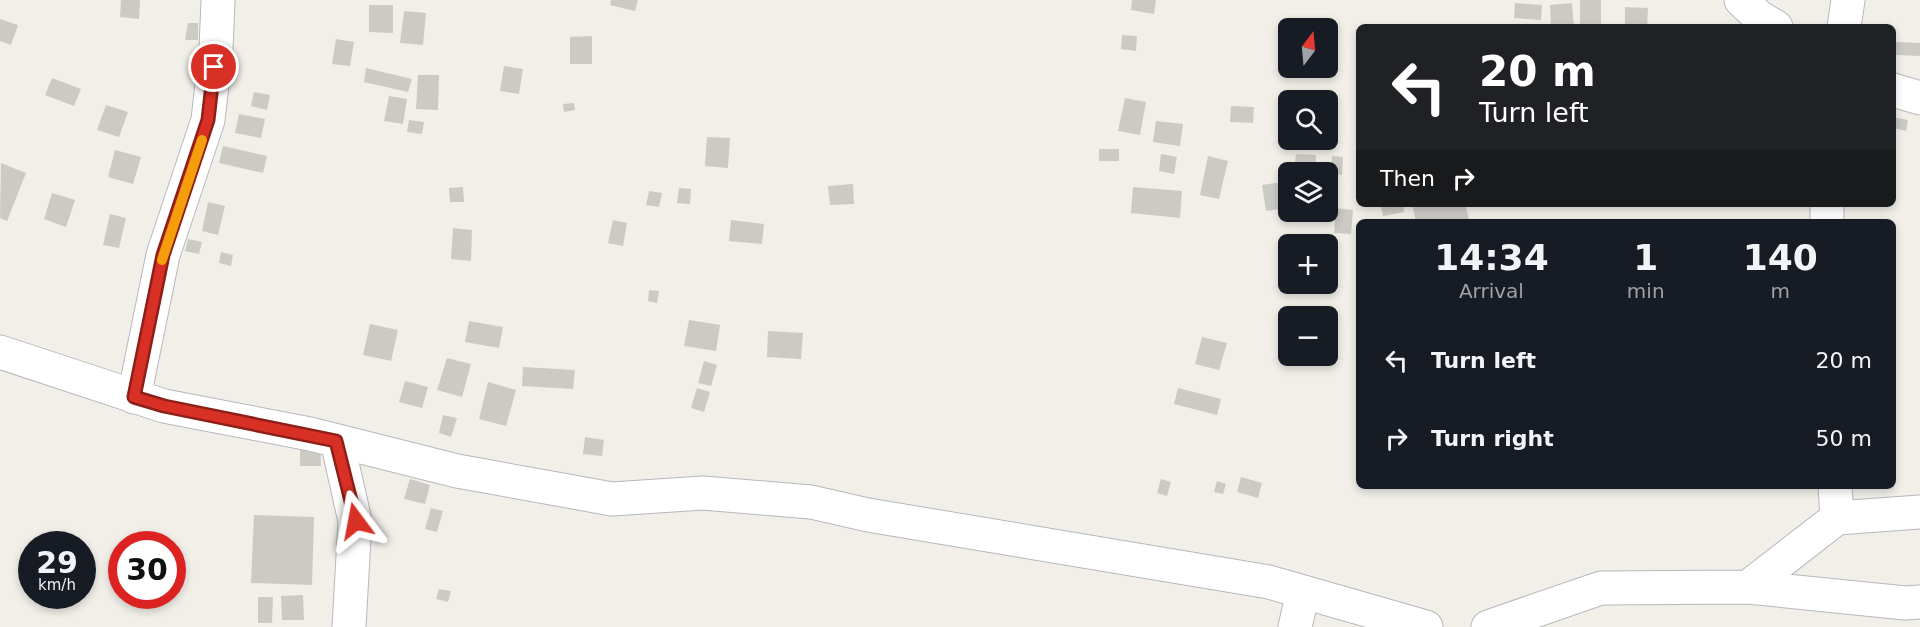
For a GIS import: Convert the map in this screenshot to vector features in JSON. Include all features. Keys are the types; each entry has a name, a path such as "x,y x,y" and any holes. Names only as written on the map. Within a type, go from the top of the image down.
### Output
{"street":[{"path":"134,397 163,255 208,120 216,49 218,0"},
{"path":"1741,0 1759,17 1771,24"},
{"path":"1844,24 1848,0"},
{"path":"1896,91 1920,98"},
{"path":"0,352 164,406 336,441 457,471 612,499 703,493 811,502 879,517 1269,582 1426,627"},
{"path":"336,441 356,521 349,627"},
{"path":"1748,587 1836,502 1920,512"},
{"path":"1488,627 1601,588 1748,587 1905,603 1920,602"},
{"path":"1295,627 1303,592"},
{"path":"1303,592 1334,627"}],"building":[{"path":"121,0 140,0 139,19 120,17"},
{"path":"611,0 638,0 635,11 610,5"},
{"path":"1132,0 1156,0 1154,14 1131,10"},
{"path":"1580,0 1601,0 1601,24 1580,24"},
{"path":"1515,3 1542,5 1541,20 1514,18"},
{"path":"1572,3 1574,24 1551,24 1550,5"},
{"path":"369,5 393,5 393,33 369,32"},
{"path":"1625,7 1648,8 1647,24 1625,24"},
{"path":"404,11 426,13 423,45 400,43"},
{"path":"0,19 18,25 11,45 0,41"},
{"path":"188,23 198,23 198,40 185,40"},
{"path":"1122,35 1137,36 1136,51 1121,49"},
{"path":"592,36 592,64 570,64 570,37"},
{"path":"336,39 354,42 350,66 332,64"},
{"path":"1896,42 1920,43 1920,56 1896,55"},
{"path":"504,66 523,69 519,94 500,91"},
{"path":"366,68 412,79 408,92 364,82"},
{"path":"418,75 439,75 438,110 416,109"},
{"path":"52,78 81,89 74,106 45,95"},
{"path":"254,92 270,95 267,110 251,106"},
{"path":"389,96 407,99 403,124 384,121"},
{"path":"1125,98 1146,102 1140,135 1118,131"},
{"path":"574,103 575,110 564,112 563,104"},
{"path":"106,105 128,112 119,137 97,130"},
{"path":"1231,106 1254,107 1253,123 1230,122"},
{"path":"239,114 265,119 261,138 235,133"},
{"path":"1896,118 1908,120 1906,131 1896,129"},
{"path":"409,120 424,122 422,134 407,132"},
{"path":"1156,121 1183,124 1180,146 1153,142"},
{"path":"707,137 730,138 728,168 705,166"},
{"path":"223,146 267,156 263,173 219,163"},
{"path":"1099,149 1119,149 1119,161 1099,161"},
{"path":"115,150 141,157 133,184 108,177"},
{"path":"1161,154 1177,157 1174,174 1159,171"},
{"path":"1296,154 1316,155 1316,162 1295,162"},
{"path":"1208,156 1228,161 1219,199 1200,195"},
{"path":"1332,156 1343,157 1342,175 1338,175 1338,162 1332,162"},
{"path":"1,163 26,173 7,221 0,218"},
{"path":"1278,183 1278,209 1266,211 1262,185"},
{"path":"853,184 854,204 830,205 828,186"},
{"path":"463,187 464,202 450,202 449,188"},
{"path":"1133,187 1182,191 1180,218 1131,213"},
{"path":"679,188 691,189 690,204 677,203"},
{"path":"649,191 662,193 659,207 646,205"},
{"path":"52,193 75,200 66,227 44,219"},
{"path":"208,202 225,206 218,235 202,231"},
{"path":"1381,207 1403,207 1404,212 1383,216"},
{"path":"1413,207 1466,207 1469,219 1415,219"},
{"path":"1338,208 1353,210 1351,234 1334,233 1335,222 1338,222"},
{"path":"110,214 126,218 119,248 103,245"},
{"path":"613,220 627,223 623,246 608,243"},
{"path":"731,220 764,224 762,244 729,241"},
{"path":"453,228 472,230 471,261 451,259"},
{"path":"188,239 202,242 199,254 185,251"},
{"path":"221,252 233,255 231,266 219,263"},
{"path":"649,290 659,291 657,303 648,301"},
{"path":"689,320 720,325 716,351 684,346"},
{"path":"469,321 503,327 499,348 465,342"},
{"path":"370,324 398,330 391,361 363,355"},
{"path":"768,331 803,333 801,359 767,357"},
{"path":"1202,337 1227,343 1219,370 1195,364"},
{"path":"447,358 471,364 462,397 437,390"},
{"path":"704,361 717,365 711,386 698,383"},
{"path":"523,367 575,370 573,389 522,386"},
{"path":"405,381 428,387 422,408 399,402"},
{"path":"488,382 516,390 506,426 479,419"},
{"path":"697,388 710,392 704,412 691,408"},
{"path":"1178,388 1221,399 1217,415 1174,404"},
{"path":"443,415 457,418 451,437 439,433"},
{"path":"585,437 604,440 602,456 583,454"},
{"path":"320,440 321,466 300,466 300,441"},
{"path":"1241,477 1262,483 1258,498 1237,492"},
{"path":"410,479 430,485 425,504 404,499"},
{"path":"1161,479 1171,482 1167,496 1157,493"},
{"path":"1217,481 1226,484 1223,494 1214,492"},
{"path":"431,508 443,511 437,532 425,529"},
{"path":"254,515 314,517 312,585 251,583"},
{"path":"439,589 451,591 448,602 436,599"},
{"path":"303,595 304,620 282,620 281,596"},
{"path":"258,597 273,597 272,623 258,623"}],"slow traffic":[{"path":"162,260 202,140"}],"route":[{"path":"214,67 208,120 163,255 134,397 164,406 336,441 356,521"}]}
